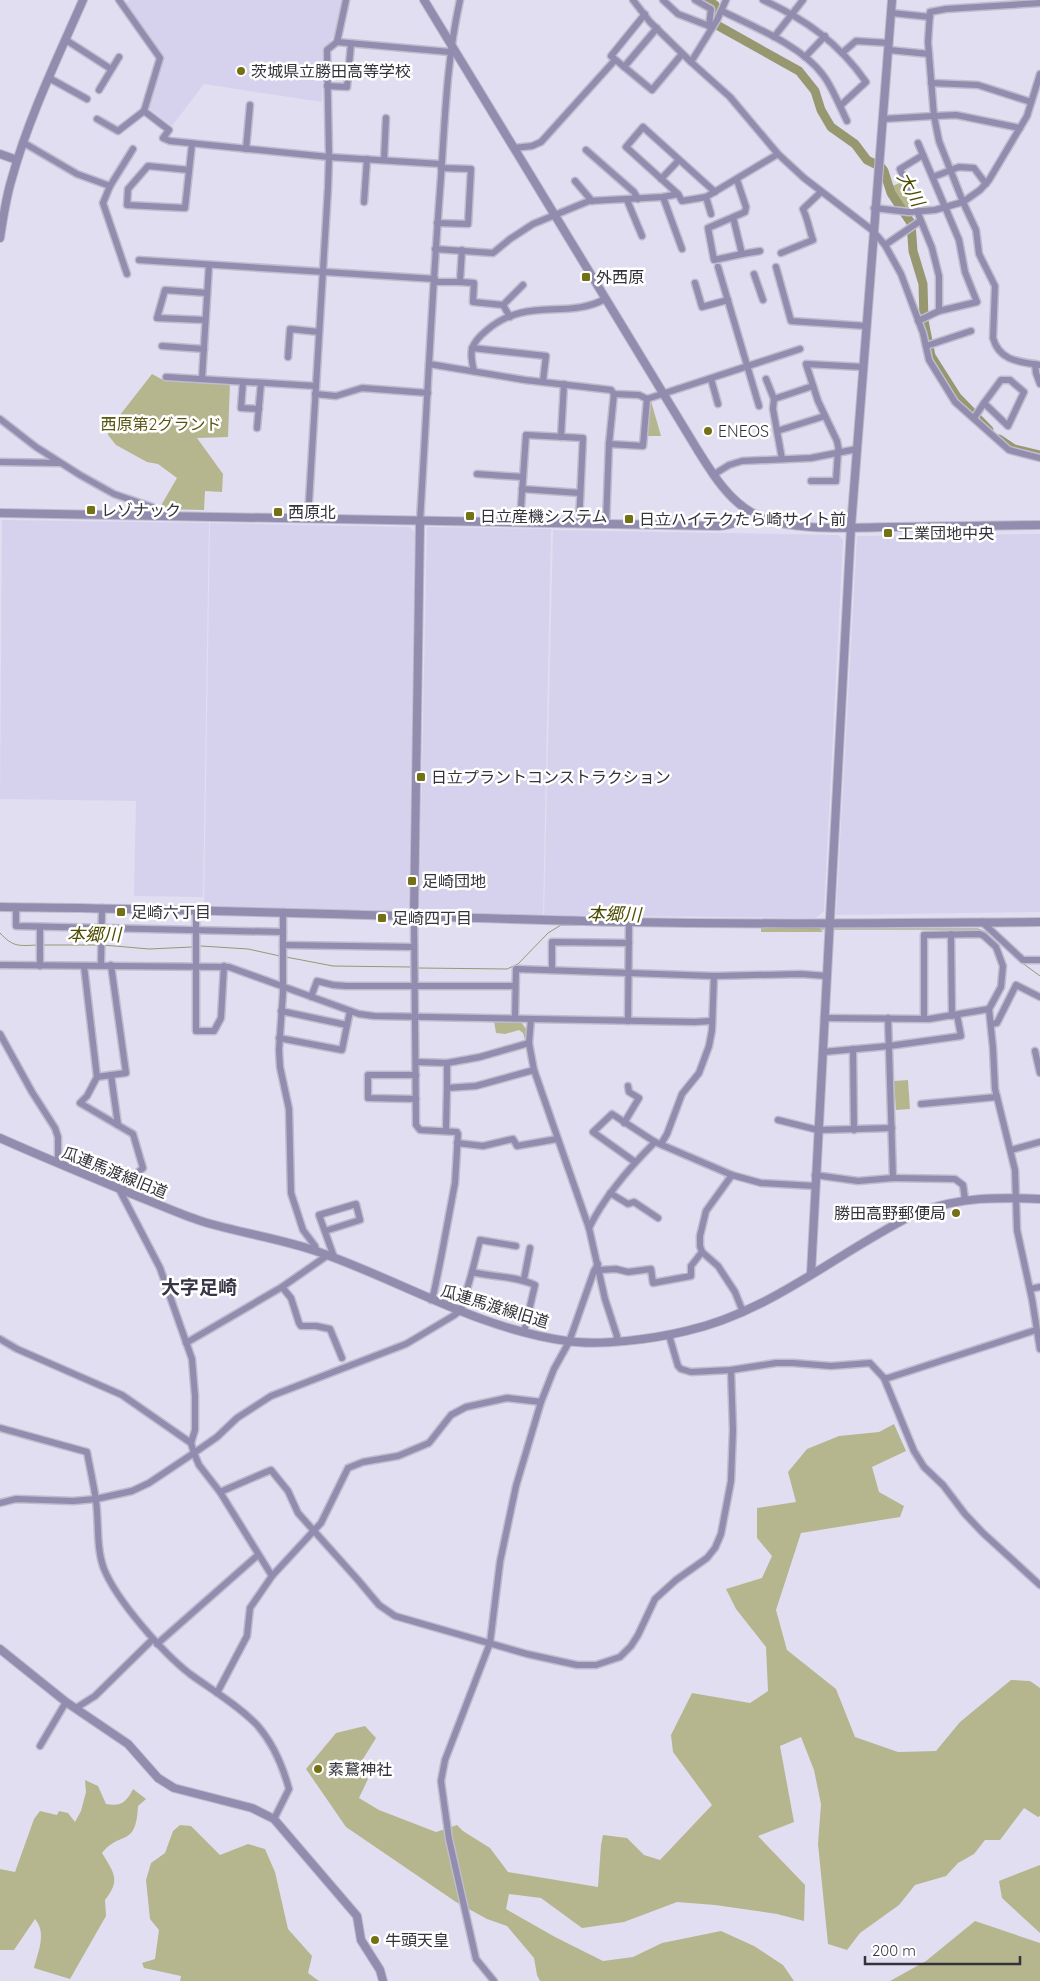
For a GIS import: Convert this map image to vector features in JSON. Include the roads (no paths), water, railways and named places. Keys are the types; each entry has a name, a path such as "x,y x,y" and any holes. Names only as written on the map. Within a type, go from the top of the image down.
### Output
{"street":[{"path":"0,238 11,180 17,160 49,78 83,0"},
{"path":"97,118 118,131 144,111 160,58 119,0"},
{"path":"308,518 329,157 327,50 337,42 346,0"},
{"path":"424,0 450,48 514,148 663,394 713,475 728,493 748,510 762,518 783,524 851,527 1040,525"},
{"path":"431,1300 440,1264 455,1183 457,1132 420,1130 416,1125 414,916 420,522 435,280 435,249 450,48 460,0"},
{"path":"633,0 682,54 730,96 778,154 822,192 872,230 885,244 922,319 930,360 955,402 975,416 988,433 1009,450 1040,458"},
{"path":"663,0 678,14 710,28"},
{"path":"695,0 711,9 710,28"},
{"path":"691,62 710,28 718,20 726,0"},
{"path":"763,0 793,14 824,36 842,53 866,82 840,106"},
{"path":"774,37 803,0"},
{"path":"811,1274 851,527 872,230 892,0"},
{"path":"1040,2 932,11 930,16 929,54 934,116 939,141 976,230 979,254 995,286 993,338 995,344 1001,354 1006,357 1038,364 1036,373 1040,384"},
{"path":"722,11 774,37 816,66 824,76 847,121"},
{"path":"645,14 611,56 652,90 682,54"},
{"path":"892,14 930,16"},
{"path":"624,68 657,28"},
{"path":"805,57 824,36"},
{"path":"66,40 112,69"},
{"path":"842,53 856,41 929,54"},
{"path":"337,42 450,48"},
{"path":"327,86 347,87 351,44"},
{"path":"100,90 119,57"},
{"path":"514,148 532,146 541,142 615,60"},
{"path":"874,208 909,212 945,208 963,202 986,184 1027,116 1040,74"},
{"path":"49,78 87,99"},
{"path":"931,83 978,84 1031,102"},
{"path":"246,149 250,105"},
{"path":"144,111 169,130 163,138 192,144 471,169 468,224 437,223"},
{"path":"883,119 956,115 1020,128"},
{"path":"384,160 386,118"},
{"path":"715,192 643,127 626,147 678,194 682,201 715,192 778,154"},
{"path":"24,143 77,174 110,186"},
{"path":"189,170 148,166 128,189 127,205 185,208 192,144"},
{"path":"918,144 959,240 965,272 977,302 939,311 922,319"},
{"path":"127,274 104,203 110,186 133,149"},
{"path":"586,150 634,192 638,199"},
{"path":"0,154 17,160"},
{"path":"923,155 900,169 919,222 932,248 939,276 939,311"},
{"path":"364,202 367,159"},
{"path":"661,179 679,160"},
{"path":"933,177 958,168 974,168 986,184"},
{"path":"737,180 746,207 745,212 708,228 714,260 760,251"},
{"path":"575,181 592,201"},
{"path":"781,253 813,240 810,230 811,226 803,209 822,192"},
{"path":"435,249 493,252 510,238 533,224 592,201 627,200 678,194"},
{"path":"706,196 711,214"},
{"path":"663,197 682,249"},
{"path":"627,200 642,236"},
{"path":"734,217 742,254"},
{"path":"885,244 919,222"},
{"path":"460,282 462,250"},
{"path":"139,260 323,270 474,283 473,302 503,305"},
{"path":"202,379 209,265"},
{"path":"718,267 759,406"},
{"path":"776,267 791,321 866,326"},
{"path":"754,274 763,300"},
{"path":"694,283 702,307 728,300"},
{"path":"503,305 522,285"},
{"path":"205,320 156,318 165,290 207,293"},
{"path":"474,371 470,353 472,348 477,338 492,326 525,311 581,308 605,299"},
{"path":"503,305 510,317"},
{"path":"288,357 290,329 319,332"},
{"path":"926,346 971,331"},
{"path":"162,346 204,349"},
{"path":"472,348 546,356 543,381"},
{"path":"429,364 525,380 611,390 614,394 639,395 646,399 800,349"},
{"path":"811,481 836,480 838,451 837,441 825,416 806,364 863,367"},
{"path":"166,376 261,383 316,390 336,396 362,388 428,393"},
{"path":"710,379 718,404"},
{"path":"766,379 774,399 773,409 782,459"},
{"path":"975,416 984,403 1001,380 1010,380 1024,392 1008,426 984,403"},
{"path":"243,382 241,408 259,409"},
{"path":"257,428 261,383"},
{"path":"561,437 564,384"},
{"path":"774,399 813,386"},
{"path":"606,524 609,444 614,394"},
{"path":"609,444 643,446 646,399"},
{"path":"777,431 825,416"},
{"path":"0,419 61,463 114,494 152,507 154,515"},
{"path":"520,522 526,435 583,438 579,523"},
{"path":"713,475 729,465 742,460 811,458 838,451 857,449"},
{"path":"0,462 61,463"},
{"path":"477,474 523,477"},
{"path":"522,489 580,493"},
{"path":"0,513 308,518 420,522 727,525 741,519 748,510"},
{"path":"0,907 283,912 629,926 830,923 987,926 1040,922"},
{"path":"16,907 16,926 283,932"},
{"path":"101,965 102,908"},
{"path":"196,910 196,1031 214,1031 221,1018 224,966"},
{"path":"283,912 279,1038 280,1067 289,1109 291,1193 303,1230 315,1246 316,1251"},
{"path":"40,926 40,966"},
{"path":"628,1021 629,926"},
{"path":"984,936 987,926"},
{"path":"987,926 1023,960 1040,960"},
{"path":"823,1052 889,1046 961,1036 954,1015 950,934"},
{"path":"924,1018 924,935 980,934 984,936 996,947 1003,966 1001,987 989,1009 997,1097 1015,1170 1017,1230 1030,1289 1040,1349"},
{"path":"552,970 552,942 629,943"},
{"path":"283,948 414,947"},
{"path":"0,964 40,966 224,966 241,970 358,1014 374,1016 711,1021"},
{"path":"84,966 97,1078 87,1096 80,1103 133,1134 143,1168 119,1189 160,1268 186,1342 194,1371 195,1430 191,1444 199,1465 220,1492 272,1576"},
{"path":"97,1078 126,1073 111,966"},
{"path":"515,1018 516,969 714,976 801,974 827,976"},
{"path":"589,1228 598,1209 635,1162 667,1134 682,1094 699,1073 710,1046 714,976"},
{"path":"312,997 316,981 346,986 515,986"},
{"path":"991,1024 997,1023 1016,985 1040,997"},
{"path":"824,1018 924,1018 989,1009"},
{"path":"281,1011 347,1025"},
{"path":"279,1038 342,1050 350,1011"},
{"path":"888,1018 893,1178"},
{"path":"531,1019 529,1043 534,1070 589,1228 617,1336 616,1341"},
{"path":"0,1034 32,1092 55,1128 58,1137 58,1163"},
{"path":"416,1062 447,1063 480,1057 529,1043"},
{"path":"853,1049 854,1130"},
{"path":"1035,1051 1040,1073"},
{"path":"446,1130 447,1063"},
{"path":"447,1088 476,1086 534,1070"},
{"path":"111,1075 118,1125"},
{"path":"416,1075 368,1075 368,1098 416,1099"},
{"path":"624,1123 639,1098 629,1092 628,1086"},
{"path":"921,1104 997,1097"},
{"path":"635,1162 593,1132 612,1114 658,1143 732,1176 761,1183 815,1186"},
{"path":"778,1120 818,1130 892,1128"},
{"name":"瓜連馬渡線旧道","path":"0,1138 200,1221 316,1251 431,1300 496,1324 569,1342 616,1341 688,1331 743,1312 911,1216 939,1205 965,1199 1040,1199"},
{"path":"457,1143 483,1146 512,1139 517,1146 557,1139"},
{"path":"1011,1150 1040,1142"},
{"path":"815,1175 858,1181 893,1178 955,1179 963,1185 965,1199"},
{"path":"732,1176 706,1210 700,1236 702,1252 718,1266 735,1292 743,1312"},
{"path":"610,1194 628,1204 634,1202 658,1218"},
{"path":"186,1342 282,1287 331,1256 319,1215 356,1204 360,1220 325,1231"},
{"path":"0,1503 16,1499 73,1501 96,1499 132,1491 141,1487 194,1453 237,1418 271,1396 406,1344 461,1310 480,1240 516,1246"},
{"path":"524,1279 530,1248"},
{"path":"598,1267 628,1272 651,1269 652,1284 691,1276 691,1266 702,1252"},
{"path":"494,1981 476,1959 449,1839 441,1781 445,1760 490,1643 500,1562 514,1495 541,1402 554,1369 569,1342 594,1271 598,1267"},
{"path":"472,1272 487,1276 524,1279 535,1285 524,1332"},
{"path":"282,1287 291,1298 298,1323 301,1326 316,1326 330,1329 342,1358"},
{"path":"1030,1289 1040,1287"},
{"path":"884,1378 1036,1330"},
{"path":"669,1335 676,1361 681,1369 691,1372 731,1370 776,1363 831,1366 870,1363 884,1378 914,1452 924,1467 943,1485 965,1514 983,1533 1040,1584"},
{"path":"0,1339 18,1349 122,1395 191,1444"},
{"path":"220,1492 271,1470 288,1491 298,1513 379,1605 394,1616 538,1657 589,1666 613,1660 631,1646 655,1599 676,1580 707,1558 722,1534 731,1481 734,1430 731,1370"},
{"path":"216,1693 247,1636 250,1608 272,1576 314,1530 329,1510 348,1468 363,1462 398,1456 429,1443 451,1415 466,1407 507,1398 541,1402"},
{"path":"0,1428 87,1452 96,1499 100,1552 105,1570 125,1602 155,1641 189,1673 258,1726 271,1746 289,1789 274,1819"},
{"path":"76,1708 96,1696 155,1641 258,1555"},
{"path":"0,1649 66,1702 128,1744 158,1778 174,1788 252,1808 274,1819 357,1916 361,1940 380,1970 383,1981"},
{"path":"40,1746 66,1702"}],"waterway":[{"name":"大川","path":"706,0 715,5 713,22 715,24 799,71 815,91 821,110 831,127 855,144 867,160 881,167 884,171 891,193 911,223 913,251 923,284 924,321 931,356 957,397 989,430"},
{"name":"大川","path":"999,439 1014,449 1040,455"},
{"name":"本郷川","path":"418,968 507,969 518,964 548,933 561,925 627,926"},
{"name":"本郷川","path":"631,926 652,926"},
{"name":"本郷川","path":"741,927 825,929"},
{"name":"本郷川","path":"834,929 978,929 990,934"},
{"name":"本郷川","path":"0,933 16,945 37,945"},
{"name":"本郷川","path":"43,945 99,945"},
{"name":"本郷川","path":"103,945 149,949 192,947"},
{"name":"本郷川","path":"201,946 248,949 280,956"},
{"name":"本郷川","path":"286,957 333,966 410,967"},
{"name":"本郷川","path":"1021,962 1040,976"}],"place":[{"name":"茨城県立勝田高等学校","path":"241,71"},
{"name":"外西原","path":"586,277"},
{"name":"ENEOS","path":"708,431"},
{"name":"レゾナック","path":"91,510"},
{"name":"西原北","path":"278,512"},
{"name":"日立産機システム","path":"470,516"},
{"name":"日立ハイテクたら崎サイト前","path":"629,519"},
{"name":"工業団地中央","path":"888,533"},
{"name":"日立プラントコンストラクション","path":"421,777"},
{"name":"足崎団地","path":"412,881"},
{"name":"足崎六丁目","path":"121,912"},
{"name":"足崎四丁目","path":"382,918"},
{"name":"勝田高野郵便局","path":"956,1213"},
{"name":"素鵞神社","path":"318,1769"},
{"name":"牛頭天皇","path":"375,1940"}],"district":[{"name":"大字足崎","path":"199,1287"}],"park label":[{"name":"西原第2グランド","path":"161,424"}]}
